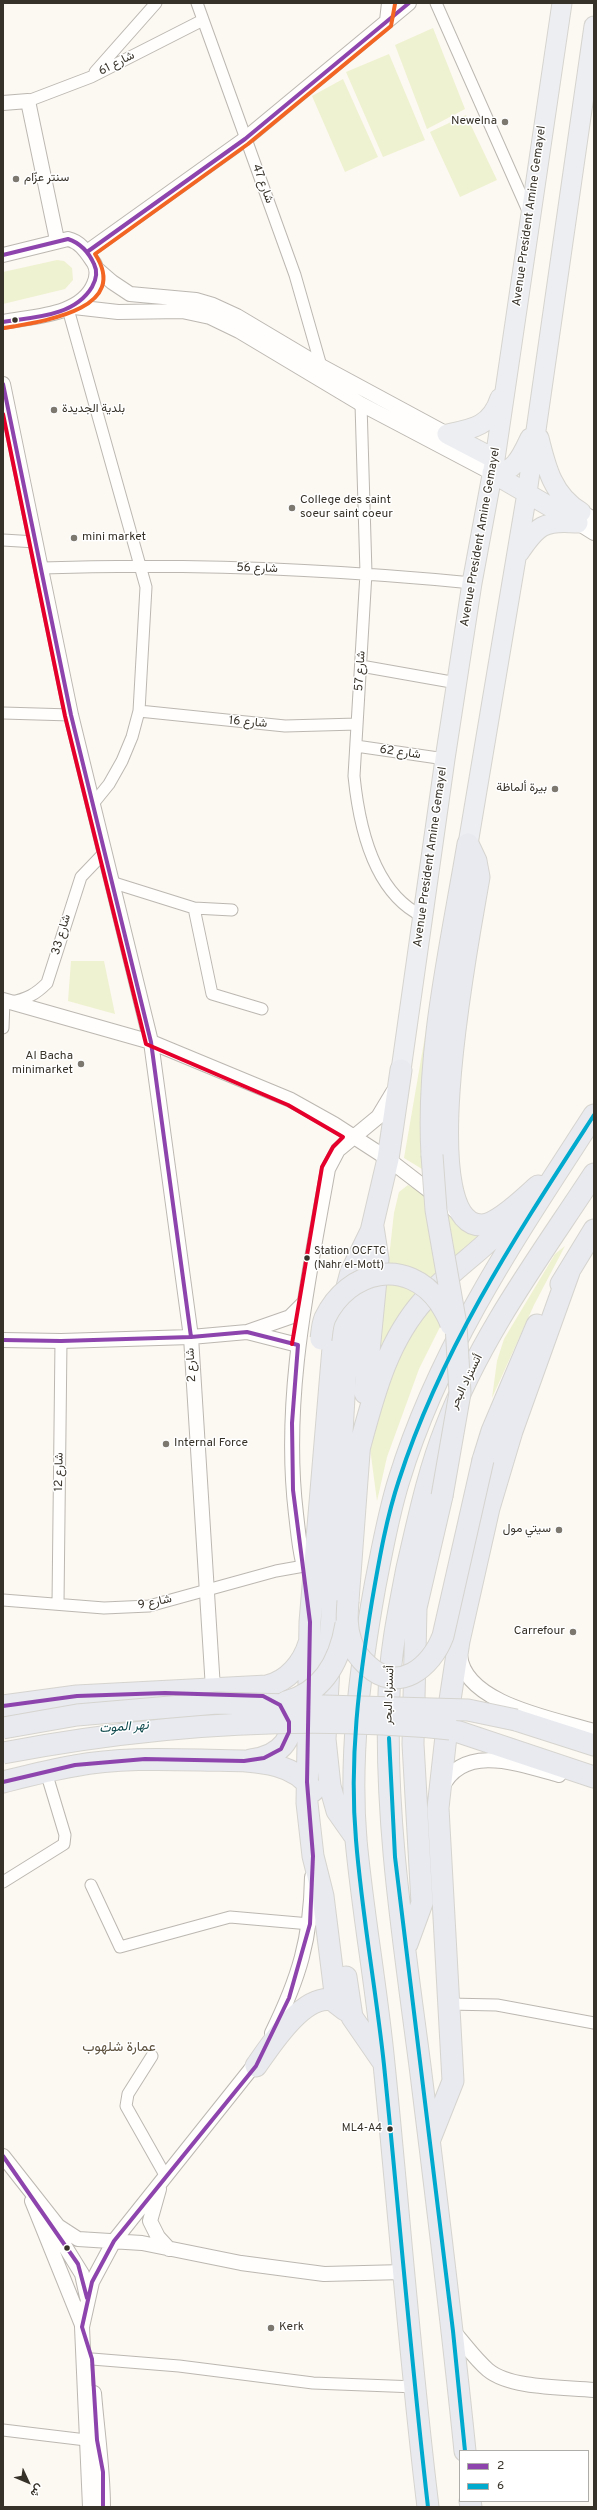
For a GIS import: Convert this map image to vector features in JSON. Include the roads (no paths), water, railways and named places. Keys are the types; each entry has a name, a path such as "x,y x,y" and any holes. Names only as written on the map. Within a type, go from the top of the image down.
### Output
{"highway":[{"name":"Avenue President Amine Gemayel","path":"401,1070 445,759 472,583 494,466 562,3"},
{"path":"405,1950 422,1902 413,1751 413,1656 416,1608 442,1496 458,1412 460,1393 454,1312 436,1210 432,1155 432,1090 436,1046 468,844 527,493 594,26"},
{"path":"447,434 485,423 494,414 507,376"},
{"path":"494,466 501,474 512,468 521,457 537,424"},
{"path":"537,424 545,465 551,479 561,495 587,522"},
{"path":"447,434 494,466 527,493 587,522"},
{"path":"517,555 539,527 557,522 587,522"},
{"path":"468,844 476,861 479,877 452,1052 447,1116 451,1186 457,1207 463,1216 475,1224 489,1224 538,1186"},
{"path":"356,1838 337,1812 330,1786 325,1755 326,1699 345,1379 356,1298 388,1159 401,1070"},
{"path":"358,1453 384,1367 402,1329 426,1298 503,1228 594,1114"},
{"path":"428,2507 384,2064 356,1838 356,1751 360,1684 371,1609 393,1499 419,1422 449,1352 474,1304 594,1114"},
{"name":"أتستراد البحر","path":"465,2450 453,2331 405,1950 395,1857 390,1785 388,1694 398,1612 422,1503 445,1430 479,1356 523,1282 594,1174"},
{"path":"275,1704 301,1698 321,1682 337,1657 347,1610 358,1453 373,1330 377,1267 373,1227"},
{"path":"336,2002 323,1896 313,1856 307,1782 310,1630 334,1336 351,1272 373,1227"},
{"path":"347,1610 351,1641 358,1655 370,1667 385,1676 406,1677 421,1669 432,1658 443,1636 483,1460 513,1379 544,1308 569,1272 594,1230"},
{"path":"430,2142 453,2081 438,1808 443,1744 459,1642 489,1508 512,1431 569,1272"},
{"path":"3,1706 77,1696 165,1693 213,1689 247,1689 279,1683 300,1662 310,1630 303,1564 321,1339 324,1320 341,1294 352,1284 370,1276 382,1274 408,1278 431,1292 449,1318 456,1340"},
{"path":"165,1693 263,1696 280,1705 289,1722 286,1741 273,1755 244,1761"},
{"path":"3,1728 77,1715 168,1705 217,1703 275,1704 468,1710 516,1720 594,1745"},
{"path":"3,1753 91,1737 212,1725 308,1722 450,1729 594,1776"},
{"path":"3,1782 75,1766 145,1759 244,1761 282,1768 307,1782 314,1793 320,1810 352,2017"},
{"path":"256,2066 287,2027 310,2004 323,1998 336,2002 352,2017 384,2064"}],"street":[{"path":"91,77 156,3"},
{"name":"شارع 47","path":"197,3 295,276 321,366"},
{"path":"388,21 389,3"},
{"path":"87,252 245,139 409,3"},
{"path":"436,3 530,213"},
{"name":"شارع 61","path":"28,101 91,77 203,20"},
{"path":"3,103 28,101"},
{"path":"3,113 28,101"},
{"path":"28,101 57,240"},
{"path":"3,254 57,240 72,240 87,252 97,269 112,282 130,294 196,300 213,305 237,316 321,366 447,434"},
{"path":"71,308 91,293 96,280 97,269"},
{"path":"71,308 142,565 146,587 146,610 139,711 132,737 122,762 109,784 92,805"},
{"path":"3,322 71,308 118,312 182,311 210,317 239,331 361,404 494,466"},
{"name":"شارع 2","path":"3,384 71,715 103,854 151,1042 191,1337 213,1689"},
{"name":"شارع 57","path":"361,404 366,573 362,666 357,724 356,792 375,862 387,885 394,894 422,916"},
{"path":"3,540 36,542"},
{"name":"شارع 56","path":"42,568 142,565 366,573 472,583"},
{"path":"362,666 457,683"},
{"name":"شارع 16","path":"139,711 285,726 357,724"},
{"path":"3,713 71,715"},
{"name":"شارع 62","path":"356,746 445,759"},
{"name":"شارع 33","path":"6,1001 31,996 47,983 81,877 103,854"},
{"path":"111,882 194,908 232,910"},
{"path":"194,908 212,994 262,1009"},
{"path":"3,1028 6,1001 151,1042 291,1100 353,1136 388,1159 463,1216"},
{"path":"303,1564 293,1490 292,1423 298,1345 328,1169 338,1150 353,1136 363,1130 384,1110 401,1070"},
{"path":"3,1340 61,1341 191,1337 247,1332 290,1317 305,1302"},
{"path":"247,1332 298,1345"},
{"name":"شارع 12","path":"58,1603 61,1341"},
{"name":"شارع 9","path":"3,1600 132,1608 149,1606 303,1564"},
{"path":"459,1642 463,1669 473,1683 488,1696 503,1703 594,1731"},
{"path":"438,1808 442,1789 449,1776 460,1766 473,1761 492,1760 594,1786"},
{"path":"3,1882 64,1844 65,1835 46,1772"},
{"path":"90,2507 82,2327 87,2298 98,2270 114,2241 164,2176 256,2066 289,1998 310,1924 313,1856"},
{"path":"91,1885 120,1947 230,1917 310,1924"},
{"path":"448,2004 497,2005 594,2023"},
{"path":"152,2056 128,2094 126,2106 164,2176 150,2222 158,2237 169,2249"},
{"path":"3,2156 58,2226 69,2235 84,2240 114,2241 169,2249 241,2263 324,2274 404,2272"},
{"path":"27,2188 78,2264 82,2274 87,2298"},
{"path":"27,2188 82,2327 92,2359 97,2440 103,2472 103,2507"},
{"path":"453,2331 488,2370 512,2382 594,2390"},
{"path":"92,2359 179,2366 313,2383 416,2387"},
{"path":"3,2430 86,2440"}],"place":[{"name":"Newelna","path":"505,122"},
{"name":"سنتر عزّام","path":"16,179"},
{"name":"بلدية الجديدة","path":"54,410"},
{"name":"College des saint soeur saint coeur","path":"292,508"},
{"name":"mini market","path":"74,538"},
{"name":"بيرة ألماظة","path":"555,789"},
{"name":"Al Bacha minimarket","path":"81,1064"},
{"name":"Station OCFTC (Nahr el-Mott)","path":"307,1258"},
{"name":"Internal Force","path":"166,1444"},
{"name":"سيتي مول","path":"559,1530"},
{"name":"Carrefour","path":"573,1632"},
{"name":"ML4-A4","path":"390,2129"},
{"name":"Kerk","path":"271,2328"}],"district":[{"name":"عمارة شلهوب","path":"119,2048"}],"water label":[{"name":"نهر الموت","path":"124,1728"}]}
